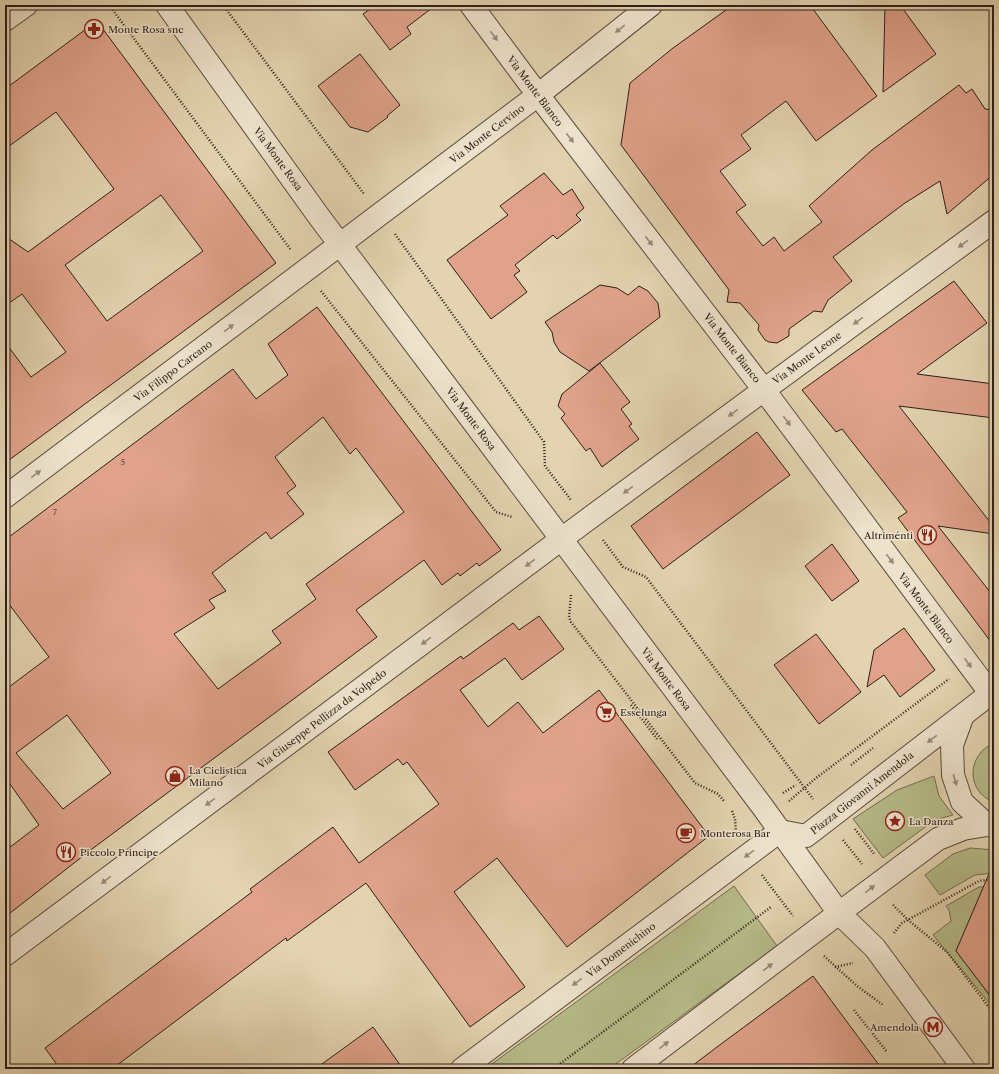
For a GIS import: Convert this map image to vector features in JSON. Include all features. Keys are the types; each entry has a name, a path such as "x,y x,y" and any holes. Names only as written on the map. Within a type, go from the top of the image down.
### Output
{"street":[{"path":"5,20 26,5"},
{"name":"Via Monte Rosa","path":"167,5 340,244 780,831"},
{"name":"Via Monte Bianco","path":"470,5 993,693"},
{"name":"Via Monte Cervino","path":"340,244 538,96 651,5"},
{"name":"Via Monte Leone","path":"561,539 994,221"},
{"name":"Via Filippo Carcano","path":"5,497 340,244"},
{"name":"Via Giuseppe Pellizza da Volpedo","path":"5,955 561,539"},
{"name":"Piazza Giovanni Amendola","path":"780,831 806,836 993,693"},
{"path":"963,716 952,745 953,776 962,802 990,826"},
{"path":"633,1069 938,839 963,829 990,826"},
{"path":"780,831 839,913 875,948 964,1069"},
{"name":"Via Domenichino","path":"462,1069 780,831"}],"path":[{"path":"109,5 296,256"},
{"path":"223,5 365,196"},
{"path":"400,242 544,442 545,466 574,502"},
{"path":"323,294 496,512 500,515 513,517 518,521"},
{"path":"605,543 623,567 646,578 818,805"},
{"path":"571,591 569,617 571,622 695,783 718,794 727,805"},
{"path":"792,799 816,778 951,678"},
{"path":"631,705 657,739"},
{"path":"851,765 873,748"},
{"path":"783,792 796,785"},
{"path":"731,808 735,819 736,836"},
{"path":"853,827 876,857"},
{"path":"840,835 863,866"},
{"path":"759,872 794,918"},
{"path":"895,932 902,923 979,882 994,879"},
{"path":"890,901 908,920 947,952 994,1014"},
{"path":"553,1069 771,907"},
{"path":"835,967 856,962"},
{"path":"854,1010 887,1052"}],"green space":[{"path":"994,743 994,802 985,797 978,790 974,782 973,773 974,764 978,756"},
{"path":"934,776 939,796 953,815 935,820 883,858 853,819 897,790"},
{"path":"970,848 994,850 994,873 975,875 940,895 925,875 953,854"},
{"path":"734,886 777,946 609,1069 485,1069"},
{"path":"994,886 994,891 981,893 956,951 994,1001 994,1009 933,935 951,921 949,910 946,906 979,887"}],"building":[{"path":"376,5 436,5 407,27 411,34 390,50 363,14"},
{"path":"733,5 810,5 877,96 816,141 786,101 741,135 751,149 720,171 746,205 736,212 763,246 774,237 784,251 822,222 809,206 872,150 959,85 966,93 972,89 985,109 994,110 994,174 947,214 940,181 905,203 833,257 852,281 828,300 822,312 814,311 789,329 789,336 777,343 765,340 758,330 759,325 740,303 727,302 729,290 621,145 630,83 673,48"},
{"path":"885,5 900,5 936,54 883,92"},
{"path":"97,21 276,263 5,463 5,342 31,377 66,352 22,294 5,306 5,236 28,252 114,189 56,112 5,149 5,89","holes":["161,195 203,251 107,321 65,265"]},
{"path":"360,54 400,105 387,116 388,117 368,132 350,127 318,86"},
{"path":"544,173 563,195 572,189 584,208 576,215 581,220 557,239 553,235 515,265 520,271 514,275 527,292 491,319 447,260 508,215 500,206"},
{"path":"954,281 987,323 917,374 994,384 994,418 899,406 994,527 994,534 938,526 994,597 994,646 898,518 907,512 842,429 836,432 802,390"},
{"path":"600,285 617,288 628,295 639,286 648,291 658,303 660,317 589,371 560,352 554,342 552,332 545,322"},
{"path":"317,307 501,550 479,566 477,563 460,576 458,573 442,585 424,560 356,610 377,637 92,849 5,917 5,851 39,825 5,777 5,690 49,657 5,599 5,540 233,369 256,399 288,375 268,344","holes":["323,417 350,454 356,448 404,512 306,584 316,599 272,631 281,643 218,689 174,634 215,608 209,600 226,591 212,573 266,532 271,539 304,514 287,493 296,486 275,457","67,715 111,773 63,809 16,753"]},
{"path":"600,363 630,402 621,409 632,424 629,426 639,439 602,467 590,448 586,451 561,418 565,414 558,406 562,394"},
{"path":"757,432 790,475 663,569 631,526"},
{"path":"832,544 859,581 832,601 805,566"},
{"path":"539,616 564,649 522,680 505,658 460,690 488,727 518,702 543,733 599,690 709,836 567,947 497,858 454,892 525,987 470,1027 366,883 287,941 286,938 112,1069 60,1069 45,1048 252,892 250,889 333,827 359,863 439,804 407,762 403,765 398,759 355,790 328,752 461,656 463,659 513,623 519,630"},
{"path":"904,628 935,670 900,697 884,675 867,687 874,650"},
{"path":"816,634 861,692 819,724 774,665"},
{"path":"994,862 994,1001 956,951"},
{"path":"813,976 882,1069 688,1069 721,1044"},
{"path":"373,1027 403,1069 315,1069"}],"place":[{"name":"Monte Rosa snc","path":"94,29"},
{"name":"Altriménti","path":"927,535"},
{"name":"Esselunga","path":"606,712"},
{"name":"La Ciclistica Milano","path":"175,776"},
{"name":"La Danza","path":"895,821"},
{"name":"Monterosa Bar","path":"686,833"},
{"name":"Piccolo Principe","path":"66,852"},
{"name":"Amendola","path":"933,1027"}]}
